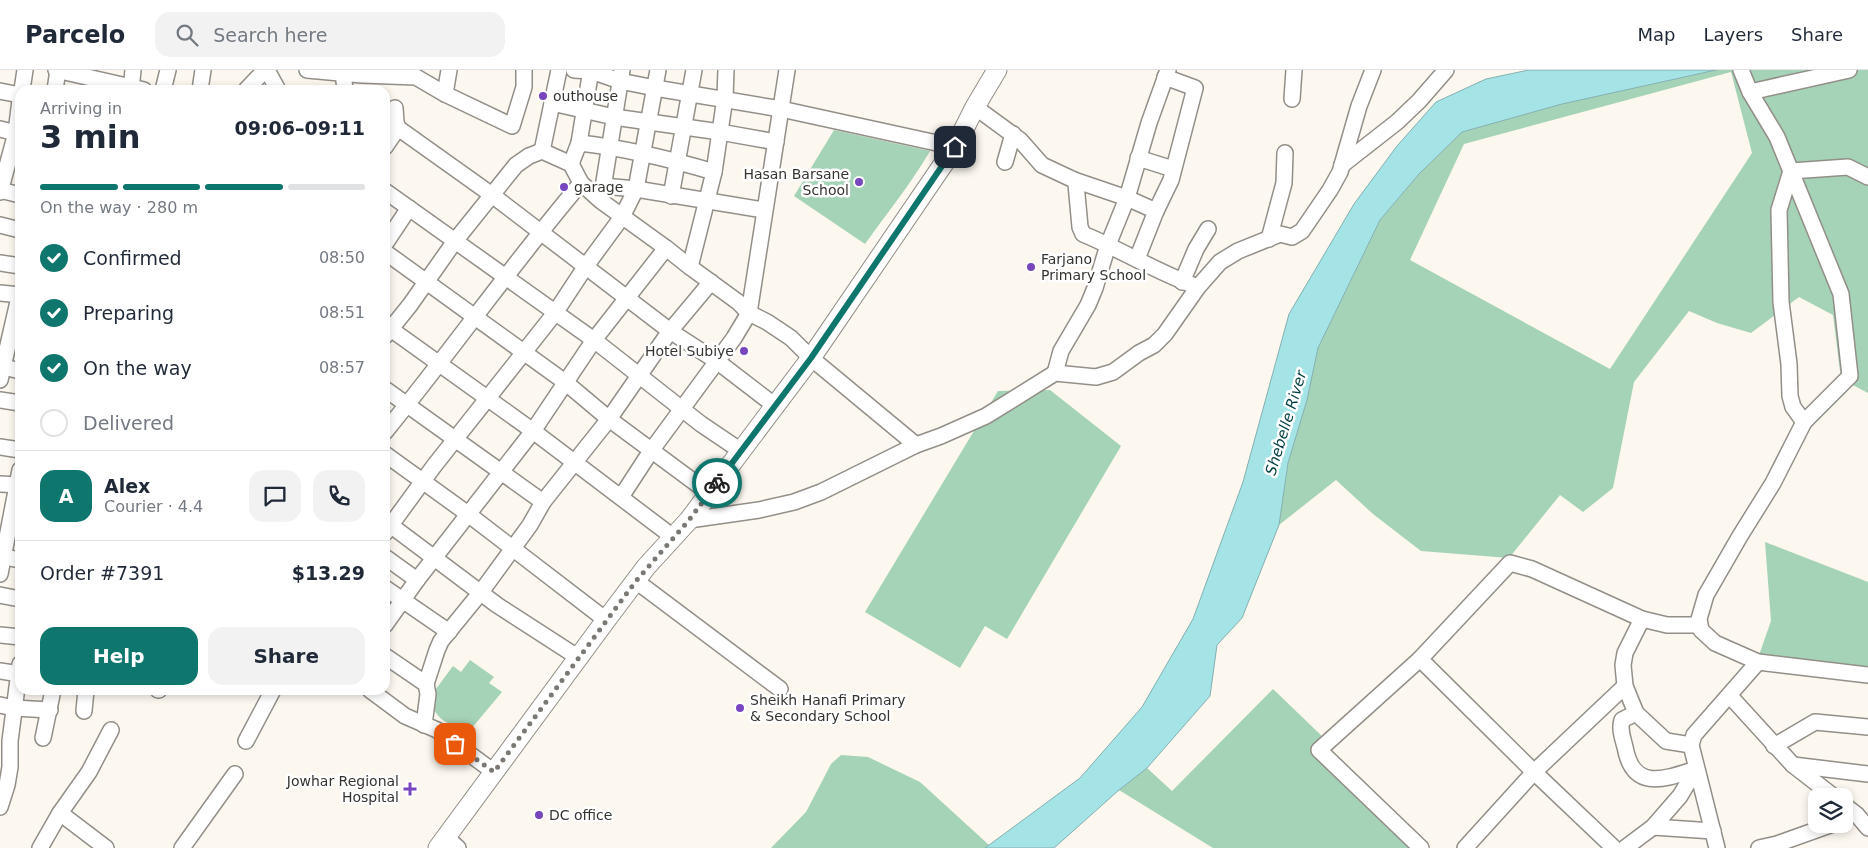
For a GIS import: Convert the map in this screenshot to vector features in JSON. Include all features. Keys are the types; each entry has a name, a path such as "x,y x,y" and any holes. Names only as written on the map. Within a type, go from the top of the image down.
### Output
{"main road":[{"path":"447,844 494,772 606,620 636,581 689,520 811,358 955,147 975,107 997,70"}],"street":[{"path":"23,85 25,70"},
{"path":"56,85 58,70 119,85"},
{"path":"133,70 135,85"},
{"path":"164,85 168,70"},
{"path":"201,85 204,70"},
{"path":"251,85 266,70 275,85"},
{"path":"307,70 362,75 417,73 444,94 512,126 524,87 524,70"},
{"path":"444,94 449,70"},
{"path":"542,151 559,70"},
{"path":"574,70 621,76 655,88 690,92 781,109 955,147"},
{"path":"390,522 555,313 622,217 636,189 644,154 658,70"},
{"path":"671,196 694,70"},
{"path":"690,267 714,172 725,98 726,70"},
{"path":"621,497 651,451 718,362 749,313 781,109 785,70"},
{"path":"1292,99 1294,70"},
{"path":"689,520 758,510 794,502 821,492 916,445 986,416 1056,373 1096,378 1113,372 1159,340 1220,262 1238,251 1280,234 1292,238 1302,231 1330,190 1342,165 1359,106 1372,70"},
{"path":"1342,165 1378,139 1419,101 1446,70"},
{"path":"1750,92 1848,70"},
{"path":"571,164 579,142 591,71"},
{"path":"343,72 344,85"},
{"path":"1742,73 1750,92 1777,137 1841,294 1850,376 1804,422 1773,483 1706,595 1699,625 1704,635 1715,643 1758,662 1868,675"},
{"path":"1056,373 1062,351 1088,305 1108,245 1127,198 1138,158 1166,74 1195,88 1171,180 1156,211 1137,259"},
{"path":"602,193 621,76"},
{"path":"0,91 15,94"},
{"path":"552,102 614,118 720,132 776,142"},
{"path":"975,107 1020,140 1042,166 1156,211"},
{"path":"392,128 492,195 670,332 718,362 774,405"},
{"path":"0,129 15,132"},
{"path":"1005,162 1013,134"},
{"path":"15,142 0,190 15,194"},
{"path":"579,142 609,146 677,161 714,172"},
{"path":"390,326 427,282 455,241 516,165 529,156 542,151 571,164 581,183 602,193 622,217 738,302 749,313 768,322 791,338 811,358 916,445"},
{"path":"1269,239 1284,183 1285,153"},
{"path":"1138,158 1173,169"},
{"path":"1791,172 1848,167 1868,177"},
{"path":"1791,172 1779,210 1781,302 1789,364 1790,396 1793,407 1804,422"},
{"path":"1074,180 1081,232 1198,288"},
{"path":"390,426 440,364 539,232 581,183"},
{"path":"602,193 636,189 764,210"},
{"path":"390,195 594,340 683,410 741,451"},
{"path":"390,236 409,208"},
{"path":"0,225 15,229"},
{"path":"1182,282 1196,249 1208,229"},
{"path":"390,618 417,580 532,431 594,340 622,307 666,248"},
{"path":"390,256 476,317 522,353 565,382 609,419 709,493"},
{"path":"0,263 15,265"},
{"path":"424,725 428,694 426,684 441,642 481,592 530,525 543,502 609,419 670,332 711,282"},
{"path":"0,293 15,294"},
{"path":"15,316 1,371 15,370"},
{"path":"390,332 440,364 674,537"},
{"path":"390,393 543,502"},
{"path":"0,400 15,402"},
{"path":"0,447 15,449"},
{"path":"390,458 468,514 606,620"},
{"path":"0,484 15,481"},
{"path":"0,574 15,499"},
{"path":"390,528 435,557 497,605 579,658"},
{"path":"2,557 15,559"},
{"path":"390,561 417,580"},
{"path":"1421,848 1320,750 1420,659 1510,562 1642,619 1666,624 1699,625"},
{"path":"636,581 780,689"},
{"path":"390,591 449,632"},
{"path":"0,595 15,598"},
{"path":"1642,619 1625,653 1623,665 1625,686 1636,713 1666,740 1691,745"},
{"path":"0,635 15,636"},
{"path":"390,659 426,684"},
{"path":"1420,659 1614,848"},
{"path":"1717,848 1691,745 1694,735 1758,662"},
{"path":"0,671 15,671"},
{"path":"0,807 10,767 5,741 7,706 15,684"},
{"path":"1465,848 1534,772 1625,686"},
{"path":"42,738 52,695"},
{"path":"84,711 86,695"},
{"path":"246,740 270,695"},
{"path":"377,695 405,716 437,730 494,772"},
{"path":"1730,696 1793,765 1823,788"},
{"path":"7,706 50,710"},
{"path":"1599,712 1621,723"},
{"path":"1636,713 1622,720 1621,723 1626,756 1634,771 1645,778 1662,780 1696,770"},
{"path":"1774,746 1815,722 1868,727"},
{"path":"40,848 60,813 89,772 111,730"},
{"path":"1793,765 1868,774"},
{"path":"1625,848 1653,827 1680,796 1696,770"},
{"path":"182,848 235,774"},
{"path":"60,813 106,848"},
{"path":"1856,818 1868,828"},
{"path":"1653,827 1713,831"},
{"path":"1759,848 1778,846 1810,833"}],"green space":[{"path":"1716,70 1868,70 1868,393 1841,379 1833,315 1799,297 1751,333 1717,323 1689,311 1634,382 1613,488 1583,512 1560,495 1509,558 1421,551 1373,514 1336,480 1279,525 1288,463 1307,400 1318,348 1380,220 1419,174 1462,132 1562,104","holes":["1731,72 1752,153 1610,369 1410,260 1464,144"]},
{"path":"834,130 930,151 907,187 865,244 794,196"},
{"path":"1050,390 1121,446 1007,639 985,626 960,668 865,612 998,391"},
{"path":"1765,542 1868,582 1868,670 1758,658 1771,621"},
{"path":"470,660 494,677 489,683 502,692 471,729 444,721 435,711 430,697 453,666 461,672"},
{"path":"1273,689 1325,739 1313,749 1416,848 1213,848 1119,790 1147,768 1172,791"},
{"path":"841,755 868,757 920,782 989,845 985,848 771,848 806,812 831,764"}],"water":[{"name":"Shebelle River","path":"1529,70 1716,70 1562,104 1462,132 1419,174 1380,220 1318,348 1307,400 1288,463 1279,525 1242,618 1217,645 1210,696 1147,768 1119,790 1054,848 985,848 1080,778 1142,707 1193,619 1243,482 1289,314 1354,204 1397,146 1436,102 1486,79"}],"way so far":[{"path":"455,744 494,772 646,567 689,520 717,483"}],"place":[{"name":"outhouse","path":"543,96"},
{"name":"Hasan Barsane School","path":"859,182"},
{"name":"garage","path":"564,187"},
{"name":"Farjano Primary School","path":"1031,267"},
{"name":"Hotel Subiye","path":"744,351"},
{"name":"Sheikh Hanafi Primary & Secondary School","path":"740,708"},
{"name":"Jowhar Regional Hospital","path":"410,789"},
{"name":"DC office","path":"539,815"}],"route":[{"path":"717,483 811,358 955,147"}]}
